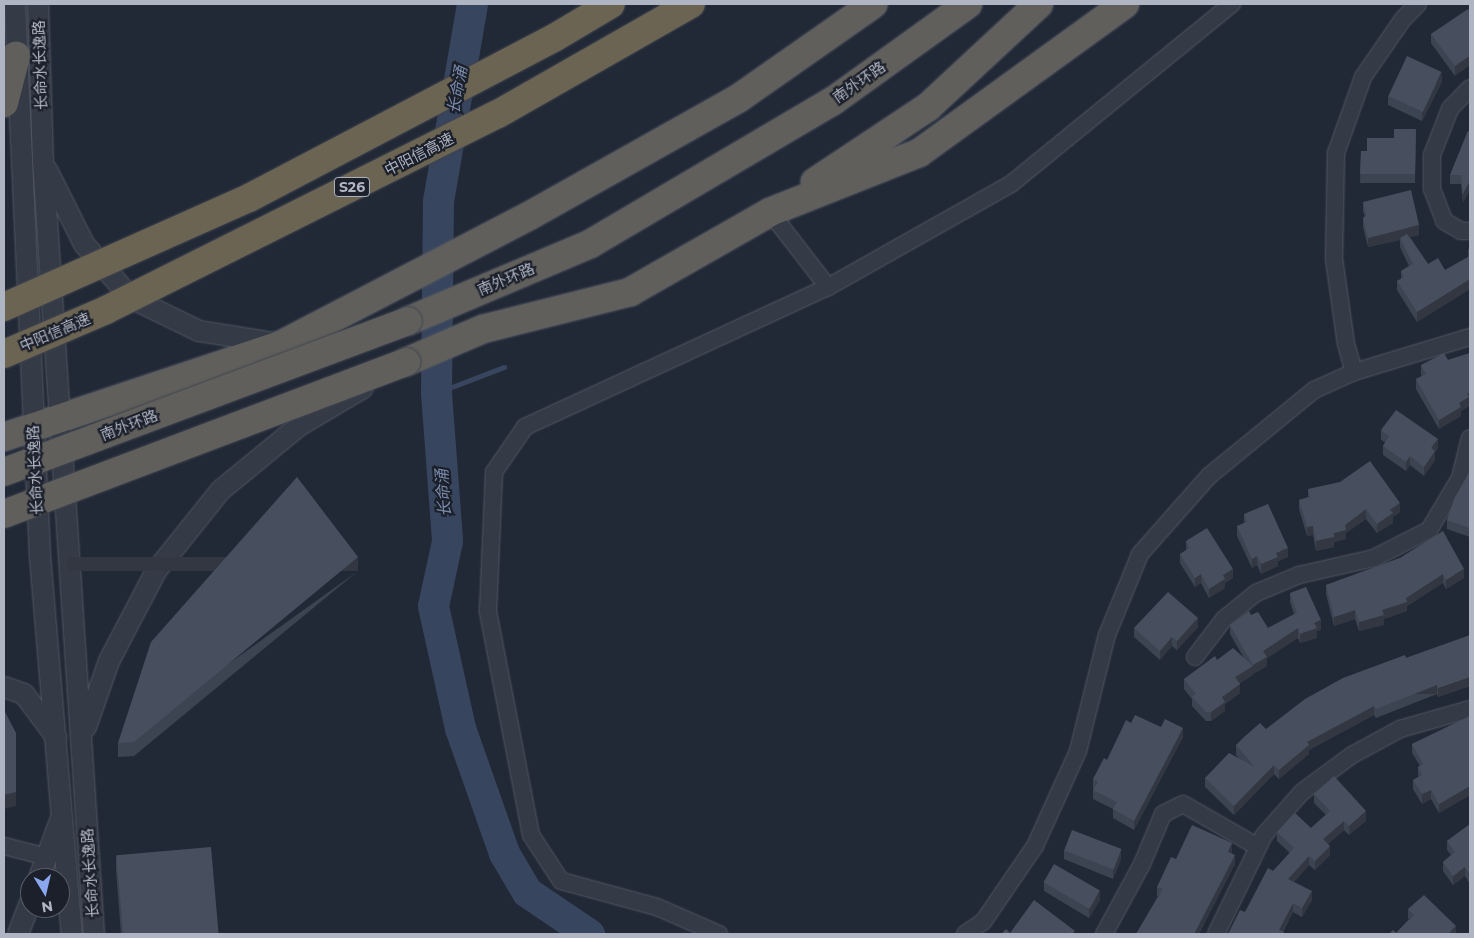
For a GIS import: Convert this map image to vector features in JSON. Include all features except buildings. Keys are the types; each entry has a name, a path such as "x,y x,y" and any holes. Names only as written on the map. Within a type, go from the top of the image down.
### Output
{"highway":[{"name":"S26","path":"4,307 249,198 554,38 612,4"},
{"name":"中阳信高速","path":"4,354 106,310 498,114 691,4"},
{"path":"4,437 281,345 496,233 739,98 873,4"},
{"name":"南外环路","path":"4,472 408,321 590,244 833,101 968,4"},
{"path":"4,514 406,362 484,329 630,292 770,212 928,107 1039,4"},
{"path":"770,212 919,153 1125,4"},
{"path":"4,103 16,56"}],"street":[{"name":"长命水长逸路","path":"15,4 40,556 62,816 64,868"},
{"name":"长命水长逸路","path":"38,4 42,161 94,934"},
{"path":"719,934 657,906 561,881 531,835 488,611 494,472 525,427 828,287 1011,184 1232,4"},
{"path":"1354,372 1346,344 1334,259 1336,153 1363,77 1403,19 1418,4"},
{"path":"1470,88 1450,109 1432,155 1432,189 1444,221 1461,231 1470,231"},
{"path":"42,161 84,244 131,298 199,331 281,345"},
{"path":"770,212 828,287"},
{"path":"965,934 983,922 1035,846 1078,751 1106,635 1140,554 1209,476 1314,390 1354,372 1470,337"},
{"path":"82,736 109,661 156,570 221,490 300,426 406,362"},
{"path":"1195,657 1224,619 1256,594 1299,575 1374,558 1429,530 1460,478 1470,438"},
{"path":"4,687 24,694 56,737"},
{"path":"1216,934 1264,835 1302,792 1352,756 1400,729 1470,709"},
{"path":"1104,934 1142,864 1162,814 1183,804 1258,847"},
{"path":"43,868 62,816"},
{"path":"4,846 47,857"},
{"path":"18,934 25,918"},
{"name":"长命水长逸路","path":"68,918 72,934"}],"waterway":[{"name":"长命涌","path":"472,4 438,201 436,393 447,541 433,606 460,728 504,853 527,892 589,934"},
{"path":"436,393 504,367"}]}
